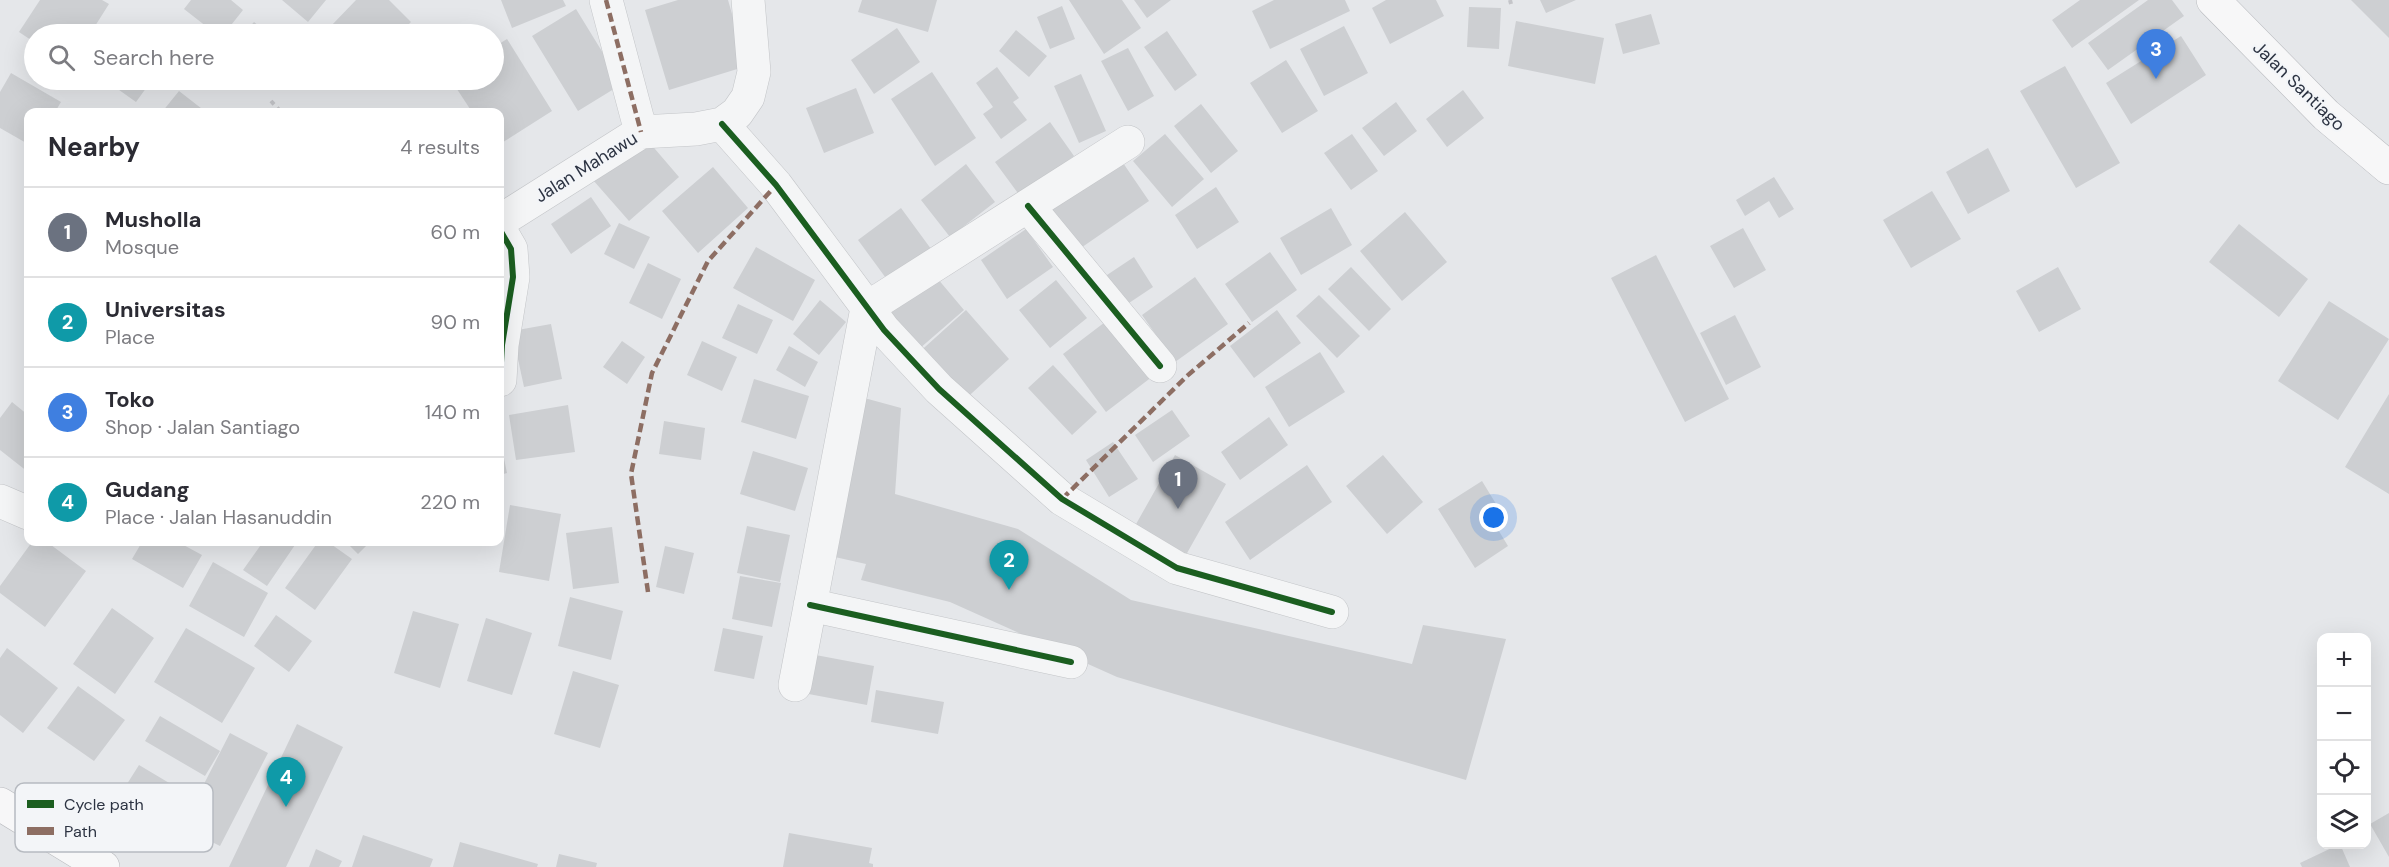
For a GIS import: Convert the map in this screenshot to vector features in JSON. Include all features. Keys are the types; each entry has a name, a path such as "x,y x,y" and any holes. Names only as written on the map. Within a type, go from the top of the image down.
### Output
{"highway":[{"name":"Jalan Santiago","path":"2213,0 2326,115 2389,168"},
{"path":"0,804 15,813"},
{"path":"78,852 103,867"}],"street":[{"path":"606,0 640,132"},
{"path":"748,0 754,72 748,97 737,113 722,124 776,185 884,330 939,389 1062,499 1177,568 1332,612"},
{"name":"Jalan Mahawu","path":"504,218 640,132 696,129 722,124"},
{"path":"795,685 867,308 1128,141"},
{"path":"1028,206 1160,366"},
{"path":"504,236 512,249 513,277 504,333"},
{"path":"0,501 24,511"},
{"path":"810,605 1071,662"}],"path":[{"path":"271,101 277,108"}],"building":[{"path":"40,0 102,0 109,4 96,24 24,24"},
{"path":"191,0 231,0 243,10 232,24 203,24 184,9"},
{"path":"282,0 326,0 308,22"},
{"path":"356,0 389,0 411,22 409,24 333,24"},
{"path":"501,0 563,0 566,6 512,28"},
{"path":"678,0 728,0 747,66 669,90 645,10"},
{"path":"862,0 937,0 928,32 858,12"},
{"path":"1069,0 1122,0 1141,28 1104,54"},
{"path":"1134,0 1171,0 1147,18"},
{"path":"1274,0 1345,0 1350,11 1270,49 1252,11"},
{"path":"1386,0 1436,0 1444,16 1390,44 1372,8"},
{"path":"1540,0 1576,0 1546,13"},
{"path":"2080,0 2139,0 2072,48 2052,20"},
{"path":"2148,0 2172,0 2184,16 2108,70 2088,43"},
{"path":"2351,0 2389,0 2389,38"},
{"path":"1062,6 1075,39 1050,49 1037,17"},
{"path":"1469,7 1501,8 1499,49 1467,47"},
{"path":"576,9 622,84 578,111 532,36"},
{"path":"1651,14 1660,44 1623,54 1615,24"},
{"path":"1516,21 1604,38 1595,84 1508,66"},
{"path":"24,24 24,35 19,32"},
{"path":"1344,26 1368,73 1324,96 1300,49"},
{"path":"897,28 920,62 874,94 851,60"},
{"path":"1016,30 1047,56 1029,77 999,51"},
{"path":"1167,31 1197,75 1175,91 1144,47"},
{"path":"2181,36 2206,75 2131,124 2106,83"},
{"path":"507,39 552,111 504,141 504,108 469,108 458,90 504,90 504,41"},
{"path":"1128,48 1154,96 1128,111 1101,61"},
{"path":"1286,60 1318,111 1282,133 1250,83"},
{"path":"2065,66 2120,163 2076,188 2020,91"},
{"path":"997,67 1019,98 1013,102 1027,120 1001,139 983,114 993,107 976,83"},
{"path":"932,72 976,138 935,166 891,99"},
{"path":"11,73 24,81 24,90 40,90 61,102 57,108 24,108 24,142 0,128 0,92"},
{"path":"1081,74 1106,131 1079,143 1054,86"},
{"path":"856,88 874,133 824,153 806,108"},
{"path":"119,90 145,90 136,102"},
{"path":"1463,90 1484,118 1447,147 1426,119"},
{"path":"179,91 201,108 165,108"},
{"path":"1396,102 1417,131 1384,156 1362,128"},
{"path":"1201,104 1238,151 1211,173 1174,126"},
{"path":"1050,122 1074,156 1020,196 995,162"},
{"path":"1165,134 1204,179 1172,207 1133,161"},
{"path":"1352,134 1378,171 1351,190 1324,153"},
{"path":"643,135 679,177 629,221 593,180"},
{"path":"1988,148 2010,191 1968,214 1946,172"},
{"path":"1119,157 1149,201 1075,252 1045,208"},
{"path":"966,164 995,202 950,237 921,200"},
{"path":"713,167 748,208 698,253 662,211"},
{"path":"1774,177 1794,209 1779,218 1769,201 1745,216 1736,200"},
{"path":"1216,187 1239,222 1197,249 1175,215"},
{"path":"1932,191 1961,239 1911,268 1883,220"},
{"path":"591,197 611,226 571,254 551,224"},
{"path":"901,208 934,253 891,285 858,240"},
{"path":"1331,208 1352,245 1301,275 1280,238"},
{"path":"1405,212 1447,262 1402,301 1360,251"},
{"path":"619,223 650,237 634,269 604,254"},
{"path":"2239,224 2308,279 2279,317 2209,262"},
{"path":"1743,228 1766,270 1734,288 1710,246"},
{"path":"1026,229 1053,267 1007,299 981,260"},
{"path":"756,247 815,280 793,321 733,288"},
{"path":"1270,252 1297,290 1252,322 1225,284"},
{"path":"1656,255 1729,399 1685,422 1611,278"},
{"path":"1134,257 1153,287 1117,311 1098,281"},
{"path":"648,263 681,279 662,319 629,303"},
{"path":"1351,267 1391,309 1369,331 1328,289"},
{"path":"2058,267 2081,309 2039,332 2016,291"},
{"path":"932,272 964,310 919,349 887,310"},
{"path":"1195,277 1228,324 1175,362 1142,315"},
{"path":"1056,280 1087,318 1050,348 1019,310"},
{"path":"1319,295 1360,336 1337,358 1296,316"},
{"path":"820,300 846,322 819,355 793,334"},
{"path":"2329,301 2389,339 2338,420 2278,381"},
{"path":"738,304 773,320 757,354 722,338"},
{"path":"966,310 1009,359 959,405 915,356"},
{"path":"1277,310 1301,343 1254,378 1230,346"},
{"path":"1735,315 1761,367 1726,385 1700,333"},
{"path":"1113,316 1157,373 1106,412 1063,354"},
{"path":"551,324 562,379 524,387 512,331"},
{"path":"622,341 645,357 627,384 603,367"},
{"path":"702,341 737,357 722,391 687,375"},
{"path":"789,346 818,362 805,387 776,370"},
{"path":"1320,352 1345,392 1289,427 1265,387"},
{"path":"1053,365 1097,412 1072,435 1028,388"},
{"path":"754,379 809,396 796,439 741,422"},
{"path":"2389,394 2389,494 2345,467"},
{"path":"857,396 901,408 895,494 1018,529 1131,600 1412,664 1423,625 1506,639 1466,780 1117,677 950,602 861,580 866,564 826,555"},
{"path":"12,402 24,412 24,469 0,450 0,418"},
{"path":"568,405 575,452 516,460 509,415"},
{"path":"1172,410 1190,436 1153,462 1135,435"},
{"path":"1269,417 1288,445 1240,480 1221,452"},
{"path":"664,421 705,428 701,460 659,454"},
{"path":"1113,442 1138,479 1109,497 1086,460"},
{"path":"753,451 808,468 795,511 740,494"},
{"path":"1175,455 1226,484 1182,562 1131,533"},
{"path":"1383,455 1423,502 1387,534 1346,486"},
{"path":"504,458 507,473 504,474"},
{"path":"1307,465 1332,502 1250,560 1225,522"},
{"path":"1482,481 1501,512 1491,518 1508,546 1475,568 1438,509"},
{"path":"510,505 561,514 549,581 499,572"},
{"path":"747,526 790,535 780,582 737,573"},
{"path":"612,527 619,583 573,589 566,533"},
{"path":"29,546 52,546 86,571 45,627 0,593 0,586"},
{"path":"140,546 185,546 202,555 183,588 132,559"},
{"path":"260,546 294,546 267,586 243,570"},
{"path":"315,546 334,546 352,559 315,610 285,588"},
{"path":"350,546 366,546 358,554"},
{"path":"665,546 694,553 684,594 656,587"},
{"path":"213,562 268,593 244,637 189,606"},
{"path":"740,576 781,583 772,627 732,619"},
{"path":"570,597 623,611 611,660 558,646"},
{"path":"112,608 154,638 115,694 73,664"},
{"path":"413,611 459,624 440,688 394,673"},
{"path":"276,615 312,641 289,672 254,646"},
{"path":"486,618 532,633 512,695 467,681"},
{"path":"186,628 255,668 222,723 154,682"},
{"path":"723,628 763,636 754,679 714,671"},
{"path":"7,648 58,688 23,733 0,715 0,658"},
{"path":"805,653 874,666 867,705 798,692"},
{"path":"573,671 619,685 600,748 554,734"},
{"path":"78,686 125,720 94,761 47,728"},
{"path":"876,690 944,702 938,734 871,722"},
{"path":"160,716 220,751 205,776 145,741"},
{"path":"297,724 343,747 286,867 229,867"},
{"path":"230,733 268,753 220,846 213,842 213,783 204,783"},
{"path":"139,765 169,783 128,783"},
{"path":"2389,813 2389,857 2371,826 2371,823"},
{"path":"789,833 872,848 869,863 873,864 873,867 783,867"},
{"path":"363,835 433,859 430,867 352,867"},
{"path":"460,842 538,864 537,867 453,867"},
{"path":"316,849 342,861 339,867 309,867"},
{"path":"2329,849 2342,849 2350,867 2302,867 2300,863"},
{"path":"559,854 597,863 596,867 556,867"}],"marked path":[{"path":"606,0 641,132"},
{"path":"648,592 631,474 652,373 708,261 776,185"},
{"path":"1062,499 1187,376 1249,323"}],"cycle path":[{"path":"722,124 776,185 884,330 939,389 1062,499 1177,568 1332,612"},
{"path":"1028,206 1160,366"},
{"path":"504,237 511,249 513,277 504,333"},
{"path":"810,605 1071,662"}],"place":[{"name":"Toko","path":"2156,79"},
{"name":"Musholla","path":"1178,509"},
{"name":"Universitas","path":"1009,590"},
{"name":"Gudang","path":"286,807"}]}
